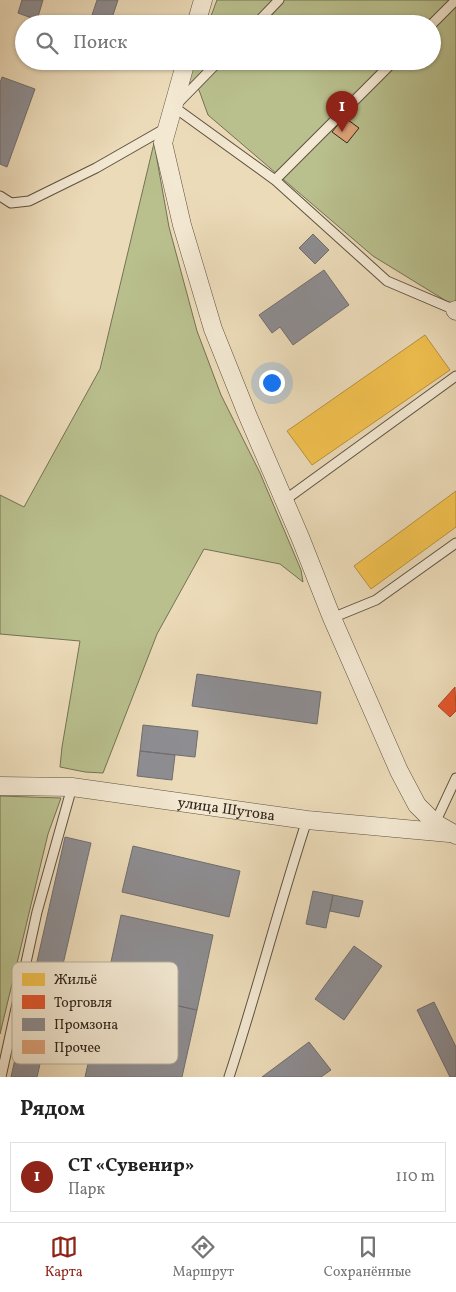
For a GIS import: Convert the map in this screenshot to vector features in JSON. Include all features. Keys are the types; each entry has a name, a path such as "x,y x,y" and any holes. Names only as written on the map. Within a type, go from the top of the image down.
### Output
{"street":[{"path":"198,15 202,0"},
{"path":"184,70 163,144 182,225 213,329 332,618 399,771 417,804 435,823 454,834"},
{"name":"улица Шутова","path":"0,786 72,786 307,820 454,834"}],"lane":[{"path":"265,15 279,0"},
{"path":"441,15 456,0"},
{"path":"210,70 174,107 274,180 388,281 456,310"},
{"path":"274,180 385,70"},
{"path":"0,196 11,203 29,201 96,168 168,126"},
{"path":"285,500 456,376"},
{"path":"332,618 376,600 456,543"},
{"path":"435,823 456,778"},
{"path":"26,962 37,912 72,786"},
{"path":"229,1077 252,1006 286,883 307,820"},
{"path":"1,1077 12,1027"}],"green space":[{"path":"217,0 456,0 456,307 373,256 208,115 199,90 188,81 192,70 441,70 441,15 211,15"},
{"path":"154,143 169,227 197,331 221,395 260,473 301,570 303,582 280,564 204,549 157,634 103,773 85,772 60,767 80,641 0,634 0,495 24,507 100,369"},
{"path":"0,796 61,798 48,834 17,962 12,962 12,984 0,1034"}],"building: Жильё":[{"path":"425,335 450,370 312,465 287,431"},
{"path":"456,491 456,527 371,589 354,566"}],"building: Торговля":[{"path":"455,687 456,711 450,717 438,706"}],"building: Промзона":[{"path":"22,0 43,0 38,15 18,13"},
{"path":"97,0 118,0 113,15 92,15"},
{"path":"2,77 35,89 7,167 0,164 0,83"},
{"path":"313,234 329,250 315,264 299,248"},
{"path":"324,270 349,305 293,345 280,327 272,333 259,315"},
{"path":"197,674 321,692 317,724 192,706"},
{"path":"143,725 198,731 195,757 140,751"},
{"path":"140,751 175,755 172,780 137,776"},
{"path":"65,837 91,843 64,962 37,962"},
{"path":"133,846 240,871 229,917 122,892"},
{"path":"313,891 333,895 326,928 306,924"},
{"path":"333,895 363,901 359,917 330,911"},
{"path":"121,915 213,935 197,1010 178,1006 178,962 111,962"},
{"path":"354,946 382,966 344,1020 315,999"},
{"path":"434,1002 456,1047 456,1077 450,1077 417,1010"},
{"path":"178,1006 197,1010 182,1077 85,1077 88,1064 178,1064"},
{"path":"309,1042 331,1070 321,1077 262,1077"},
{"path":"14,1064 40,1064 37,1077 11,1077"}],"building: Прочее":[{"path":"344,117 359,128 347,143 332,132"}],"place":[{"name":"СТ «Сувенир»","path":"342,132"}]}
